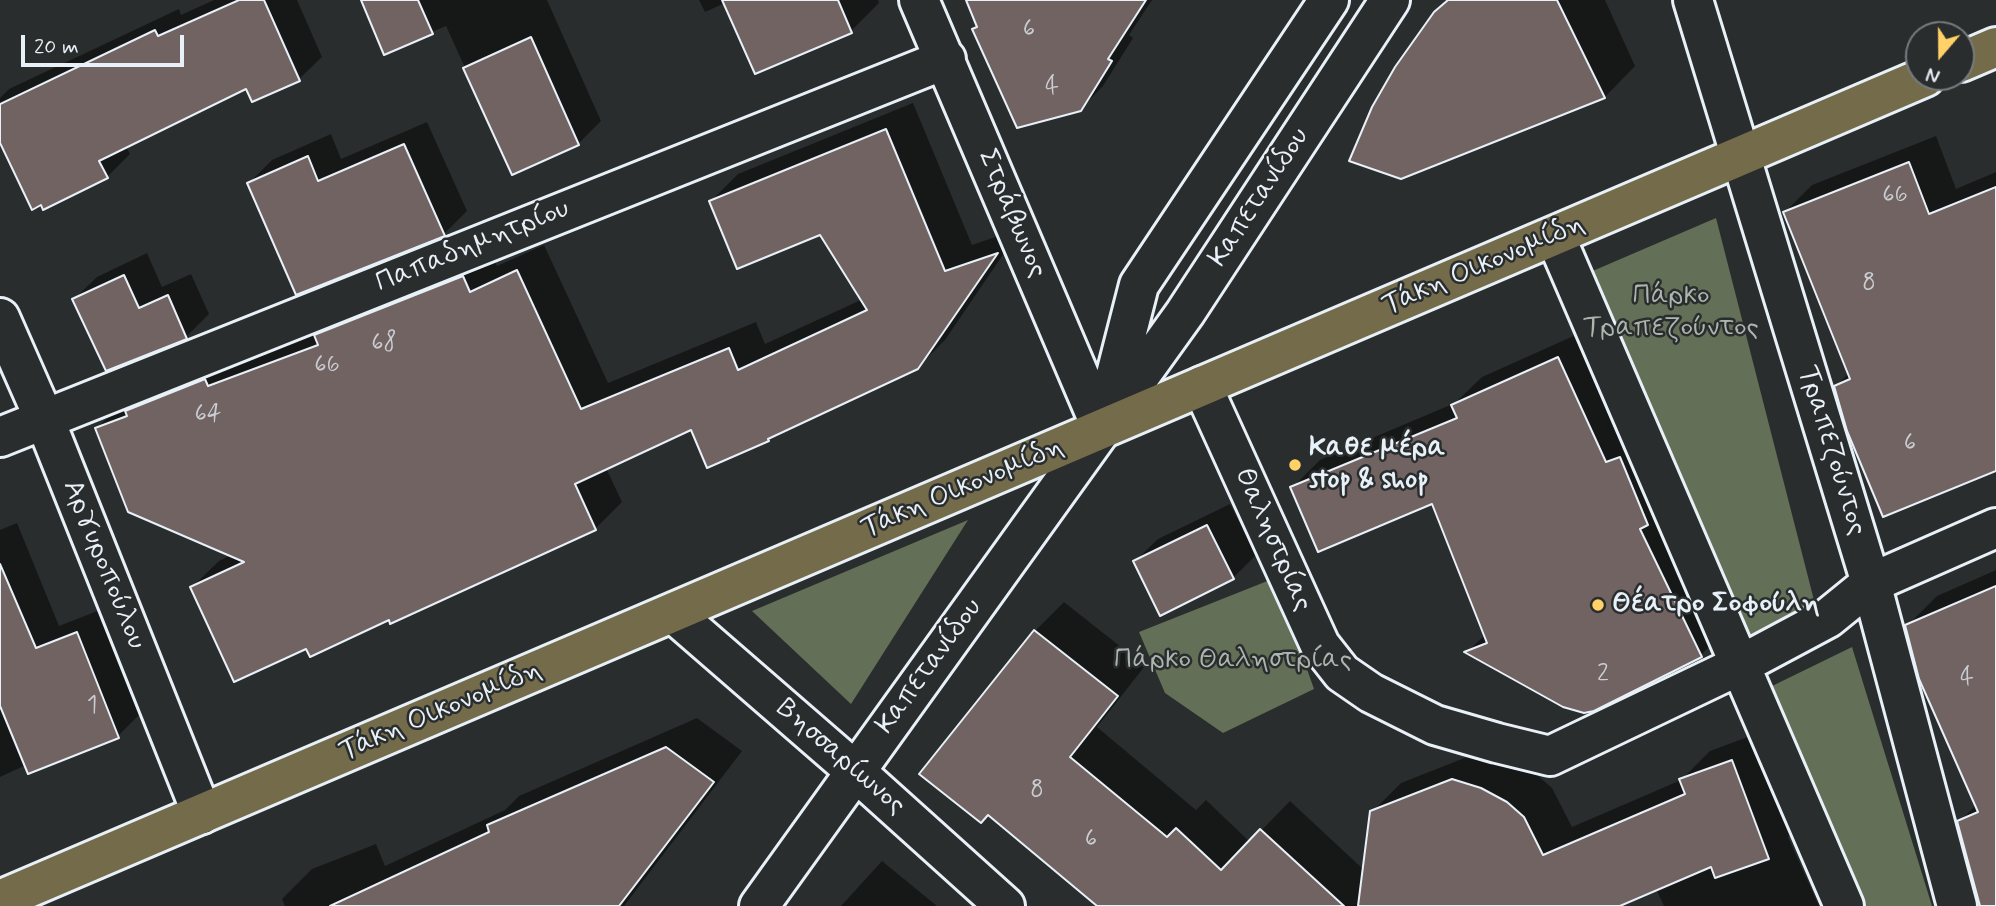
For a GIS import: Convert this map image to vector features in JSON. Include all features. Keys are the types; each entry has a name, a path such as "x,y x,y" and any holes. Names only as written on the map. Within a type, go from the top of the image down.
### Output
{"main road":[{"path":"1975,56 1996,47"},
{"name":"Τάκη Οικονομίδη","path":"0,900 1905,86"}],"street":[{"name":"Στράβωνος","path":"919,0 1102,429"},
{"name":"Καπετανίδου","path":"1102,429 1139,285 1329,0"},
{"name":"Καπετανίδου","path":"759,906 1185,313 1390,0"},
{"name":"Τραπεζούντος","path":"1693,0 1871,583 1957,906"},
{"name":"Παπαδημητρίου","path":"0,437 946,59"},
{"path":"1555,236 1843,906"},
{"name":"Αργυροπούλου","path":"0,318 44,418 202,814"},
{"name":"Θαληστρίας","path":"1202,386 1320,645 1342,673 1371,693 1435,725 1497,744 1550,756 1740,665 1828,618 1871,583 1996,528"},
{"name":"Βησσαρίωνος","path":"673,613 1005,906"}],"green space":[{"name":"Πάρκο Τραπεζούντος","path":"1716,218 1816,608 1751,639 1581,276"},
{"path":"968,520 851,704 752,611"},
{"name":"Πάρκο Θαληστρίας","path":"1275,578 1314,689 1223,733 1165,693 1139,632"},
{"path":"1852,647 1932,906 1857,906 1768,688"}],"building":[{"path":"239,0 264,0 300,81 252,102 246,89 99,161 108,178 43,210 41,205 32,210 0,143 0,104 155,30 158,36"},
{"path":"361,0 418,0 433,34 384,55"},
{"path":"722,0 838,0 852,33 755,74"},
{"path":"966,0 1146,0 1108,59 1112,61 1081,111 1017,128 972,29 977,27"},
{"path":"1448,0 1557,0 1605,98 1401,179 1349,161 1372,107 1395,67 1434,12"},
{"path":"531,37 579,145 512,175 463,68"},
{"path":"886,129 945,271 998,253 918,369 707,468 691,430 575,484 596,530 390,624 389,620 310,657 306,649 234,682 190,587 244,562 128,512 95,428 127,416 125,411 205,379 208,386 318,345 314,335 463,276 470,292 517,270 581,409 729,348 738,370 867,310 820,235 737,269 709,201"},
{"path":"404,144 445,236 296,295 247,183 308,156 318,181"},
{"path":"1909,162 1929,214 1996,187 1996,471 1883,517 1847,431 1834,386 1850,379 1783,212"},
{"path":"124,275 139,308 168,295 187,339 106,371 72,299"},
{"path":"1558,357 1606,462 1620,457 1648,525 1640,529 1702,657 1594,711 1584,713 1563,707 1464,652 1487,643 1432,504 1318,552 1290,487 1457,418 1451,405"},
{"path":"1207,525 1234,579 1160,616 1133,561"},
{"path":"0,564 36,648 77,632 119,738 28,774 0,706"},
{"path":"1996,586 1996,906 1980,906 1957,821 1978,812 1919,679 1905,625"},
{"path":"1034,630 1118,696 1070,757 1167,837 1176,828 1221,870 1260,829 1344,906 1097,906 988,815 981,823 919,774"},
{"path":"666,747 714,782 619,906 330,906 489,832 487,825"},
{"path":"1732,760 1769,859 1715,878 1711,867 1620,906 1358,906 1370,811 1452,779 1481,788 1507,802 1524,817 1543,855 1685,794 1679,779"}],"place":[{"name":"Καθε μέρα stop & shop","path":"1295,465"},
{"name":"Θέατρο Σοφούλη","path":"1598,605"}]}
